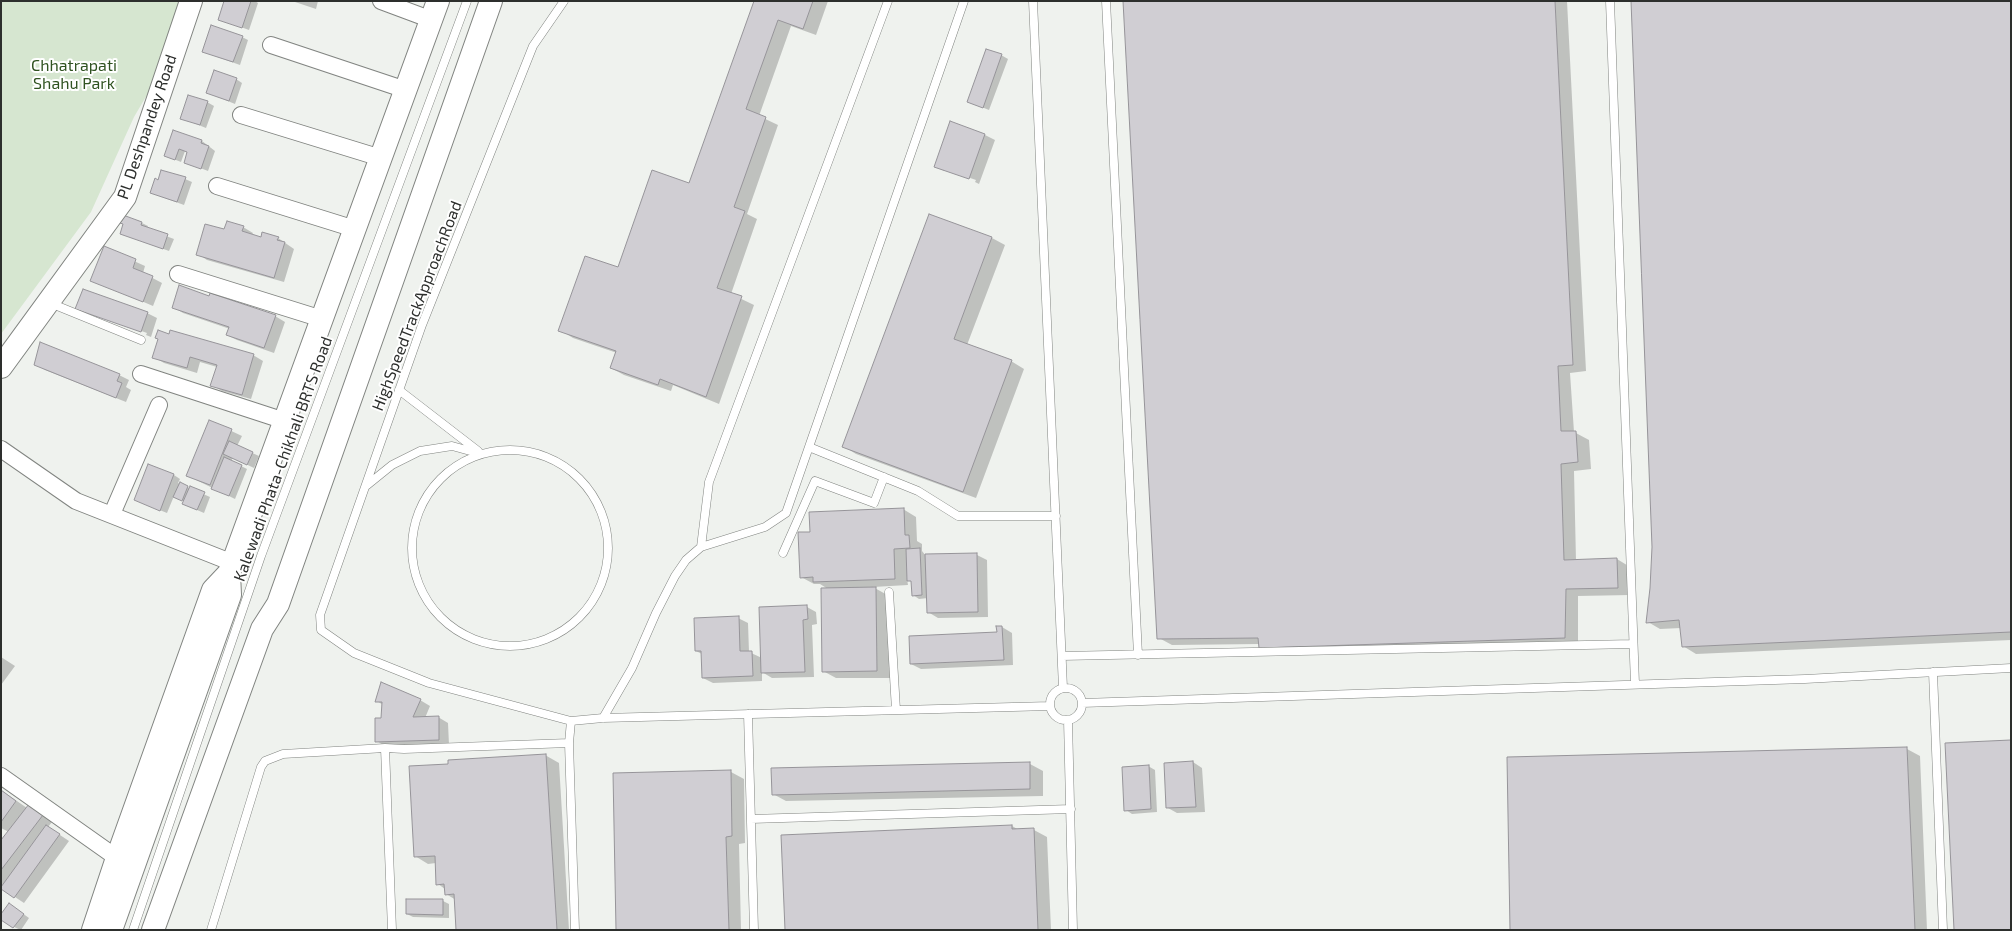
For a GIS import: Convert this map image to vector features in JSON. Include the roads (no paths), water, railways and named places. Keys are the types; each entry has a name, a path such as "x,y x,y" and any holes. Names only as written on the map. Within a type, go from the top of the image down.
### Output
{"main road":[{"name":"PL Deshpandey Road","path":"1,367 125,197 191,1"},
{"path":"153,930 262,629 278,604 491,1"},
{"path":"111,930 285,420 435,10"},
{"path":"94,930 117,858 213,590 231,577"},
{"path":"168,930 277,631 278,604"}],"street":[{"path":"381,1 435,10"},
{"path":"271,45 406,90"},
{"path":"241,115 381,158"},
{"path":"217,186 355,229"},
{"path":"178,274 322,320"},
{"path":"140,374 285,420"},
{"path":"112,514 159,405"},
{"path":"1,449 76,501 112,514 231,577"},
{"path":"1,776 117,858"}],"lane":[{"name":"Kalewadi Phata-Chikhali BRTS Road","path":"133,930 261,556 467,1"},
{"name":"HighSpeedTrackApproachRoad","path":"564,1 533,46 422,325 320,615 321,630 354,653 429,684 571,721"},
{"path":"701,546 709,482 888,1"},
{"path":"603,718 632,668 656,613 686,560 701,546 765,527 786,513 964,1"},
{"path":"1033,1 1063,688"},
{"path":"1106,1 1138,655"},
{"path":"1610,1 1635,684"},
{"path":"49,302 141,340"},
{"path":"399,390 481,454"},
{"path":"366,486 392,464 420,452 452,446 481,454 514,450 546,456 573,472 594,496 607,525 610,556 602,587 585,614 560,634 530,645 496,646 465,636 438,616 420,588 413,564 411,556 414,523 428,493 452,469 481,454"},
{"path":"809,447 918,491 958,516 1056,516"},
{"path":"783,553 814,480 874,503 884,477"},
{"path":"889,592 896,710"},
{"path":"1062,656 1633,644"},
{"path":"1082,703 1805,679 2011,668"},
{"path":"1933,672 1943,930"},
{"path":"1063,688 1075,691 1082,703 1077,715 1068,720 1058,718 1051,711 1050,706 1050,701 1055,692 1063,688"},
{"path":"576,930 569,743 571,721 603,718 1050,706"},
{"path":"748,714 754,930"},
{"path":"1068,720 1073,930"},
{"path":"211,930 261,767 265,761 284,754 385,748 404,750 569,743"},
{"path":"385,748 392,930"},
{"path":"751,819 1071,809"}],"park label":[{"name":"Chhatrapati Shahu Park","path":"74,75"}]}
